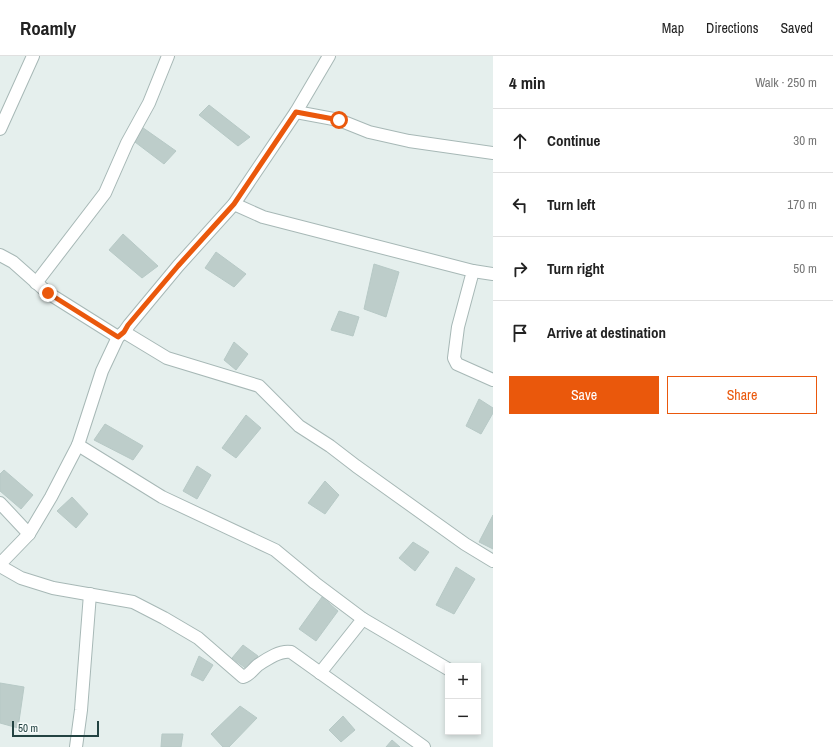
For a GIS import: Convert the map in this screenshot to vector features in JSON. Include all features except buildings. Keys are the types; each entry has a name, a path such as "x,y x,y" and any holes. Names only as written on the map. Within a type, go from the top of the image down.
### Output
{"street":[{"path":"0,129 33,56"},
{"path":"36,283 105,193 127,143 149,103 168,56"},
{"path":"329,56 296,112 234,204 178,266 121,335 102,371 78,445 51,497 29,534 0,565 21,578 53,588 133,602 198,638 243,677 248,675 257,666 283,651 291,652 424,747"},
{"path":"296,112 339,120 369,132 409,141 493,153"},
{"path":"234,204 263,217 473,271 493,274"},
{"path":"0,255 13,262 48,293 121,335 167,358 259,386 300,426 465,544 493,561"},
{"path":"473,271 458,327 454,358 457,364 493,380"},
{"path":"78,445 162,497 275,550 315,583 363,619 445,666"},
{"path":"0,503 29,534"},
{"path":"76,747 81,710 90,594"},
{"path":"320,673 363,619"}],"route":[{"path":"48,293 118,337 124,332 128,325 178,266 234,204 296,112 339,120"}]}
